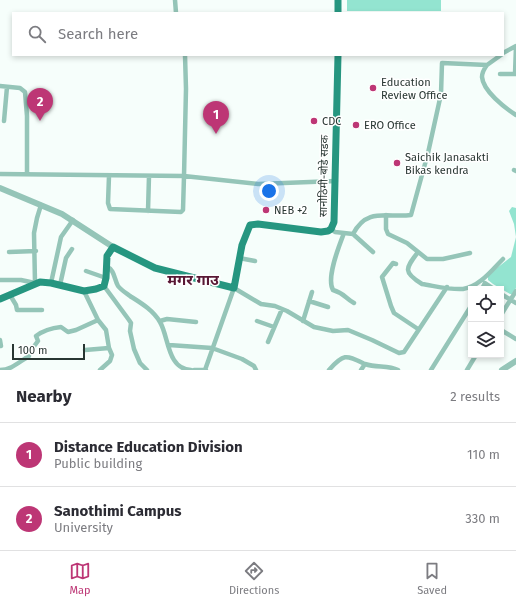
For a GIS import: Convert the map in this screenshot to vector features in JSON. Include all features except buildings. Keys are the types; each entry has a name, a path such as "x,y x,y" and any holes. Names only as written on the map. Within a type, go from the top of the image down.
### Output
{"main road":[{"path":"338,0 338,12"},
{"name":"सानोठिमी-बोडे सडक","path":"234,288 242,245 250,225 253,224 321,232 331,229 334,222 336,181 338,56"},
{"path":"0,299 40,282 51,283 84,291 96,289 105,282 107,256 113,247 155,268 234,288"}],"street":[{"path":"176,0 176,12"},
{"path":"504,53 516,46"},
{"path":"500,74 515,74 516,46"},
{"path":"109,176 108,203 110,209 181,212 183,210 186,88 185,56"},
{"path":"499,56 487,65 483,72 484,84 495,98 516,115"},
{"path":"353,234 359,224 374,216 408,215 412,213 441,94 442,63 487,65"},
{"path":"0,86 20,88 25,92 28,174"},
{"path":"4,121 7,87"},
{"path":"0,174 184,176 258,184 336,181"},
{"path":"148,211 149,176"},
{"path":"0,188 62,214 113,247"},
{"path":"0,280 20,280 35,283 35,227 41,205"},
{"path":"386,215 386,229 388,234 407,243 427,259 431,260 470,253"},
{"path":"51,283 62,237 73,220"},
{"path":"331,229 335,232 353,234 373,252"},
{"path":"344,233 334,264 331,288 332,290 342,293 348,300 354,303"},
{"path":"60,285 66,258 72,249"},
{"path":"9,252 36,251"},
{"path":"418,252 408,265 408,272 422,284 457,289 467,288 480,280 503,259"},
{"path":"239,258 254,261"},
{"path":"396,264 392,263 383,274 383,283 394,313 418,328"},
{"path":"106,266 112,270 118,285 122,290 148,308 160,321 171,355 176,362 187,370 206,370 212,348 234,288 261,304 275,306 282,309 314,327 324,330 348,330 399,353 404,352 418,328 447,287"},
{"path":"86,271 105,282 130,320 130,331 134,349 140,363 147,370"},
{"path":"480,280 490,286"},
{"path":"84,291 98,320 106,330 109,348 112,355 110,361 100,370"},
{"path":"504,310 516,291"},
{"path":"303,320 312,292"},
{"path":"10,295 16,305 17,310 42,310"},
{"path":"504,296 516,303"},
{"path":"309,301 328,307"},
{"path":"268,342 282,309"},
{"path":"431,370 468,311"},
{"path":"160,321 167,319 196,322"},
{"path":"0,370 12,368 29,356 29,353 38,341 36,336 41,332 50,328 61,326 68,332 98,320"},
{"path":"257,322 274,328"},
{"path":"504,332 516,339"},
{"path":"0,340 1,346"},
{"path":"168,345 212,348 242,359 254,366 256,370"},
{"path":"85,350 109,348"},
{"path":"329,370 337,361 346,357 365,364 377,367 392,367 397,370"},
{"path":"466,370 474,358"},
{"path":"502,370 516,361"},
{"path":"361,370 365,364"}],"green space":[{"path":"347,0 441,0 441,11 347,11"},
{"path":"512,207 516,208 516,237 514,224 509,211"},
{"path":"516,237 516,288 512,294 510,294 504,290 504,286 496,286 488,280 488,275 511,257"}],"place":[{"name":"Education Review Office","path":"373,88"},
{"name":"Sanothimi Campus","path":"40,121"},
{"name":"CDC","path":"314,121"},
{"name":"ERO Office","path":"356,125"},
{"name":"Distance Education Division","path":"216,134"},
{"name":"Saichik Janasakti Bikas kendra","path":"397,163"},
{"name":"NEB +2","path":"266,210"}],"district":[{"name":"मगर गाउ","path":"193,280"}]}
